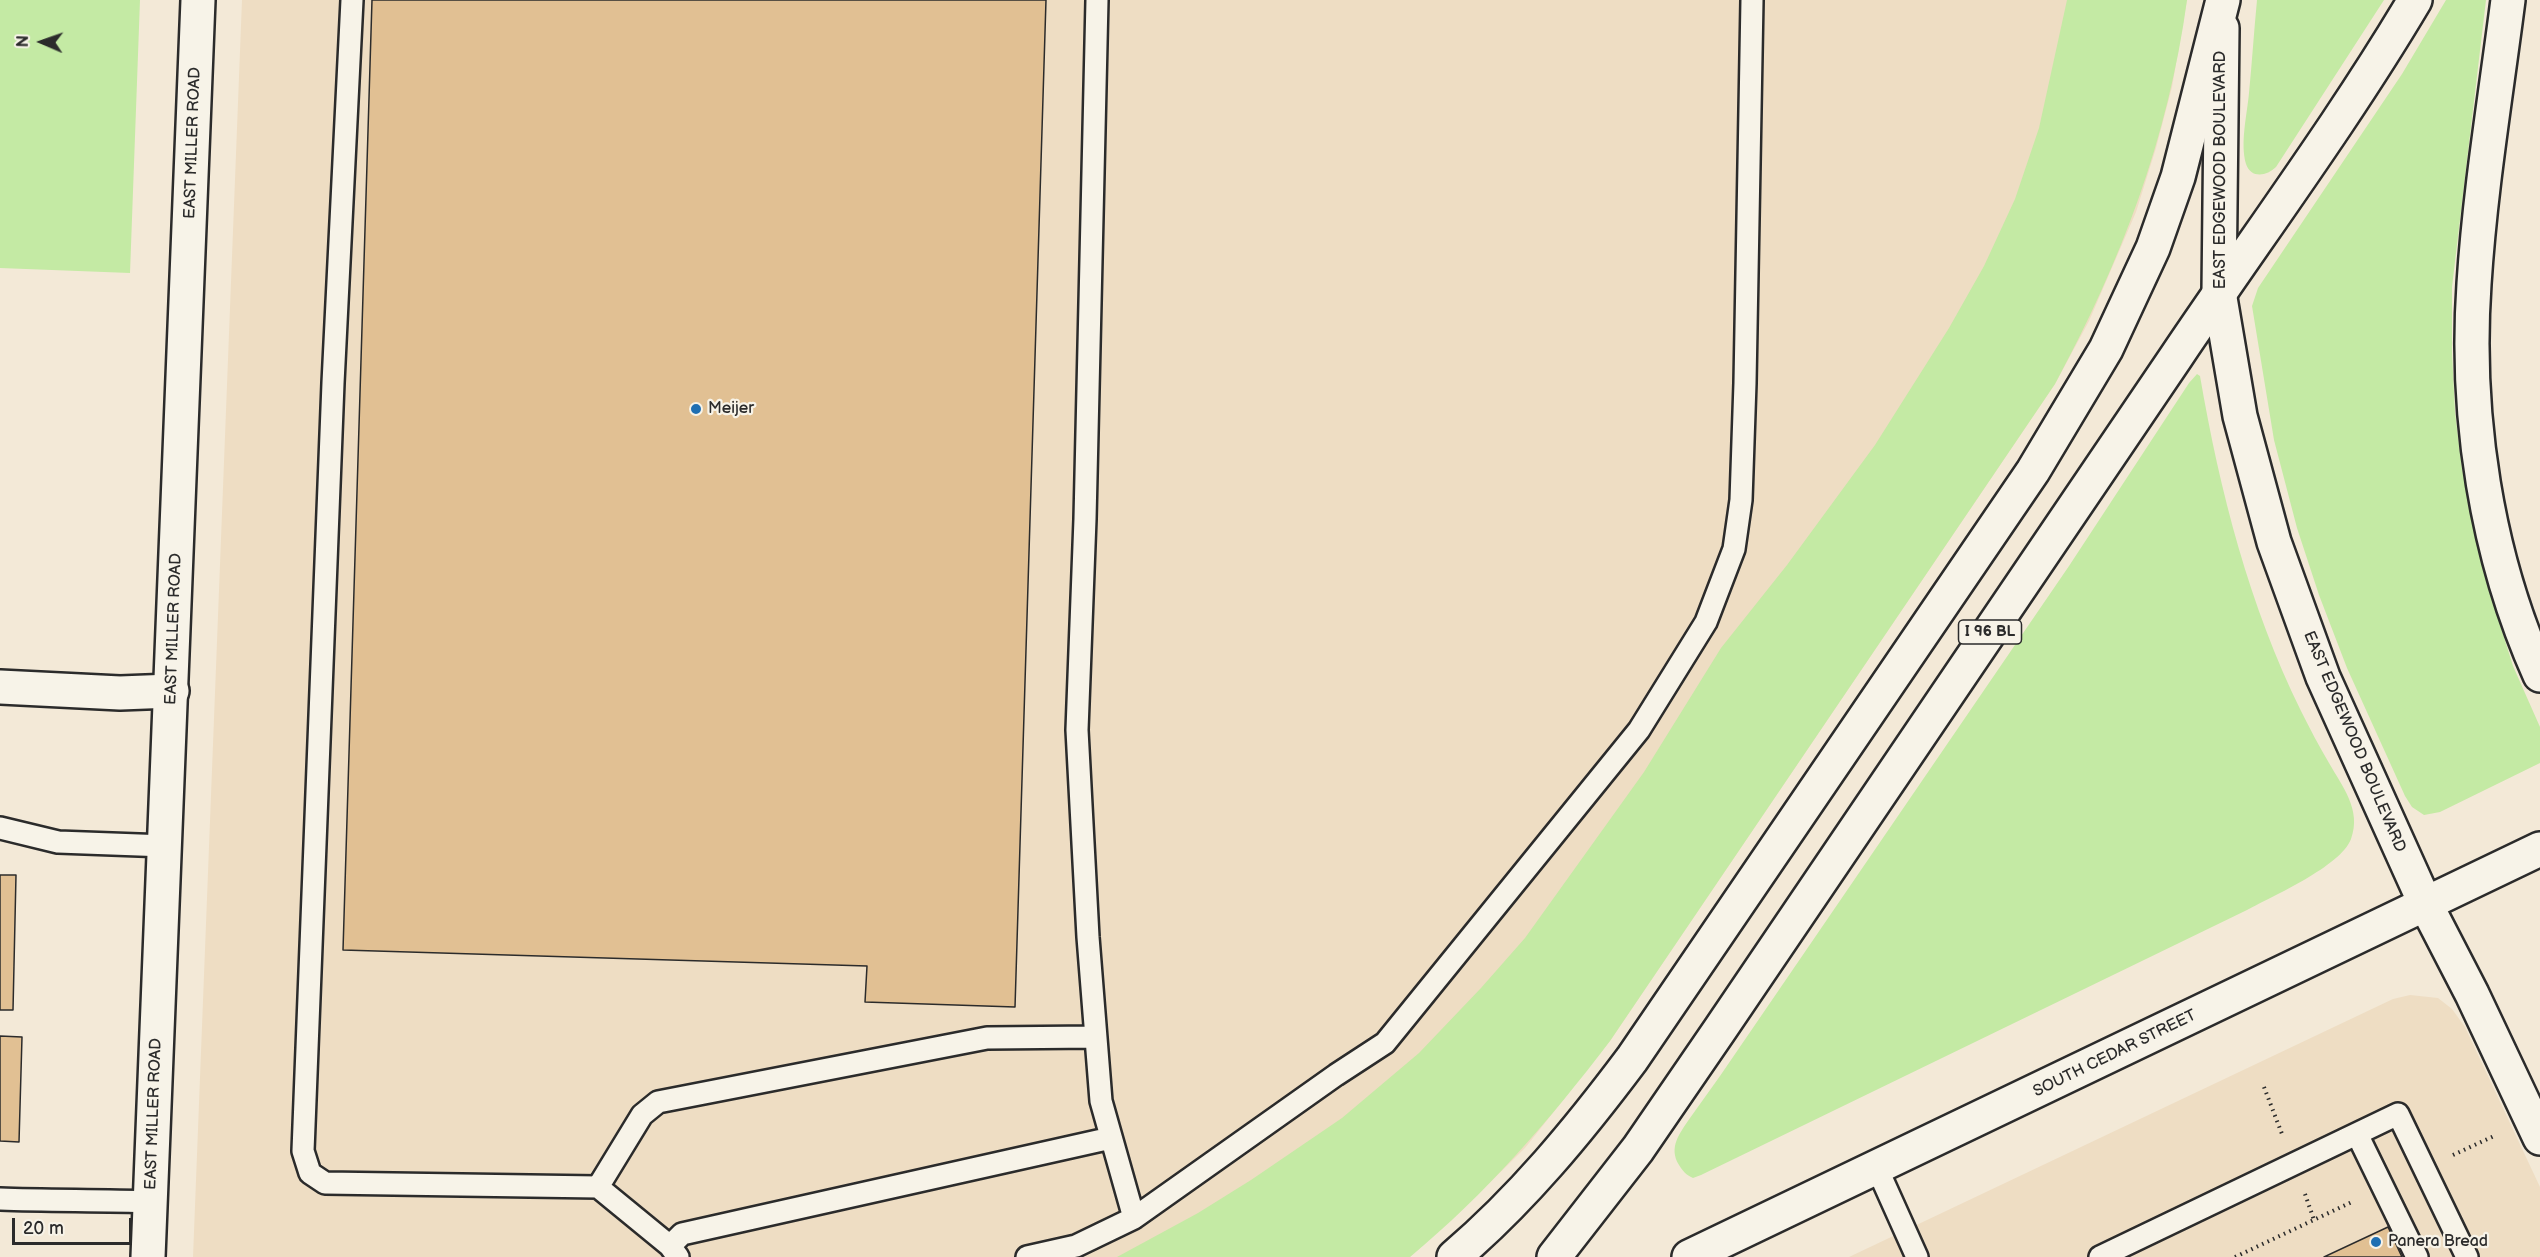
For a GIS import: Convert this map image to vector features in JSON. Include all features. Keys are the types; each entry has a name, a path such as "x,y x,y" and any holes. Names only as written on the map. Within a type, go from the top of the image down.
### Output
{"main road":[{"name":"EAST MILLER ROAD","path":"148,1257 198,0"},
{"name":"I 96 BL","path":"1554,1257 1638,1149 1722,1028 2219,292 2361,88 2415,0"},
{"path":"2508,0 2476,257 2472,379 2486,498 2522,631 2540,675"},
{"name":"I 96 BL","path":"1454,1257 1542,1172 1579,1129 1632,1059 2033,471 2073,408 2126,310 2153,248 2178,177 2223,1"},
{"name":"EAST EDGEWOOD BOULEVARD","path":"2223,1 2219,292 2240,416 2274,542 2323,677 2425,903 2472,994 2540,1138"},
{"path":"0,687 120,693 172,691"},
{"name":"SOUTH CEDAR STREET","path":"1689,1257 2540,849"}],"lane":[{"path":"352,0 332,395 303,1151 310,1173 325,1183 598,1187 674,1251 682,1234 1111,1138"},
{"path":"1097,0 1085,519 1077,730 1095,1037 1101,1101 1134,1218"},
{"path":"1027,1257 1076,1246 1134,1218 1385,1043 1639,730 1706,622 1734,549 1741,500 1752,0"},
{"path":"0,828 58,842 166,846"},
{"path":"598,1187 642,1115 658,1102 987,1038 1095,1037"},
{"path":"2100,1257 2398,1114 2466,1257"},
{"path":"2357,1134 2417,1257"},
{"path":"1877,1168 1917,1257"},
{"path":"0,1199 151,1202"}],"shaded area":[{"path":"242,0 2187,0 2172,87 2136,212 2089,321 2055,384 1610,1041 1525,1148 1410,1257 193,1257"},
{"path":"2410,995 2438,998 2452,1009 2465,1027 2540,1187 2540,1257 1849,1257 2393,999"}],"green space":[{"path":"0,0 140,0 130,273 0,268"},
{"path":"2067,0 2187,0 2168,101 2154,150 2139,198 2101,292 2055,384 1610,1041 1564,1099 1491,1182 1410,1257 1117,1257 1198,1213 1342,1118 1419,1053 1525,938 1644,772 1721,648 1787,565 1875,445 1949,328 1984,266 2015,199 2039,128"},
{"path":"2257,0 2384,0 2276,167 2264,174 2255,174 2248,169 2244,156 2244,129"},
{"path":"2446,0 2486,0 2452,287 2455,412 2462,469 2483,570 2513,666 2540,727 2540,763 2440,812 2424,815 2412,807 2405,796 2347,668 2319,595 2297,528 2274,440 2252,306 2258,288 2402,74"},
{"path":"2197,374 2200,376 2227,505 2251,589 2301,711 2345,790 2352,808 2354,828 2345,849 2321,870 2247,910 1701,1175 1693,1178 1688,1176 1679,1165 1675,1152 1677,1140 1683,1129 2069,566"}],"building":[{"name":"Meijer","path":"372,0 1046,0 1015,1007 865,1002 867,966 343,950"},
{"path":"0,875 16,875 13,1010 0,1010"},
{"path":"0,1036 22,1037 19,1142 0,1141"},
{"name":"Panera Bread","path":"2388,1227 2402,1257 2324,1257"}],"place":[{"name":"Meijer","path":"696,409"},
{"name":"Panera Bread","path":"2376,1242"}]}
